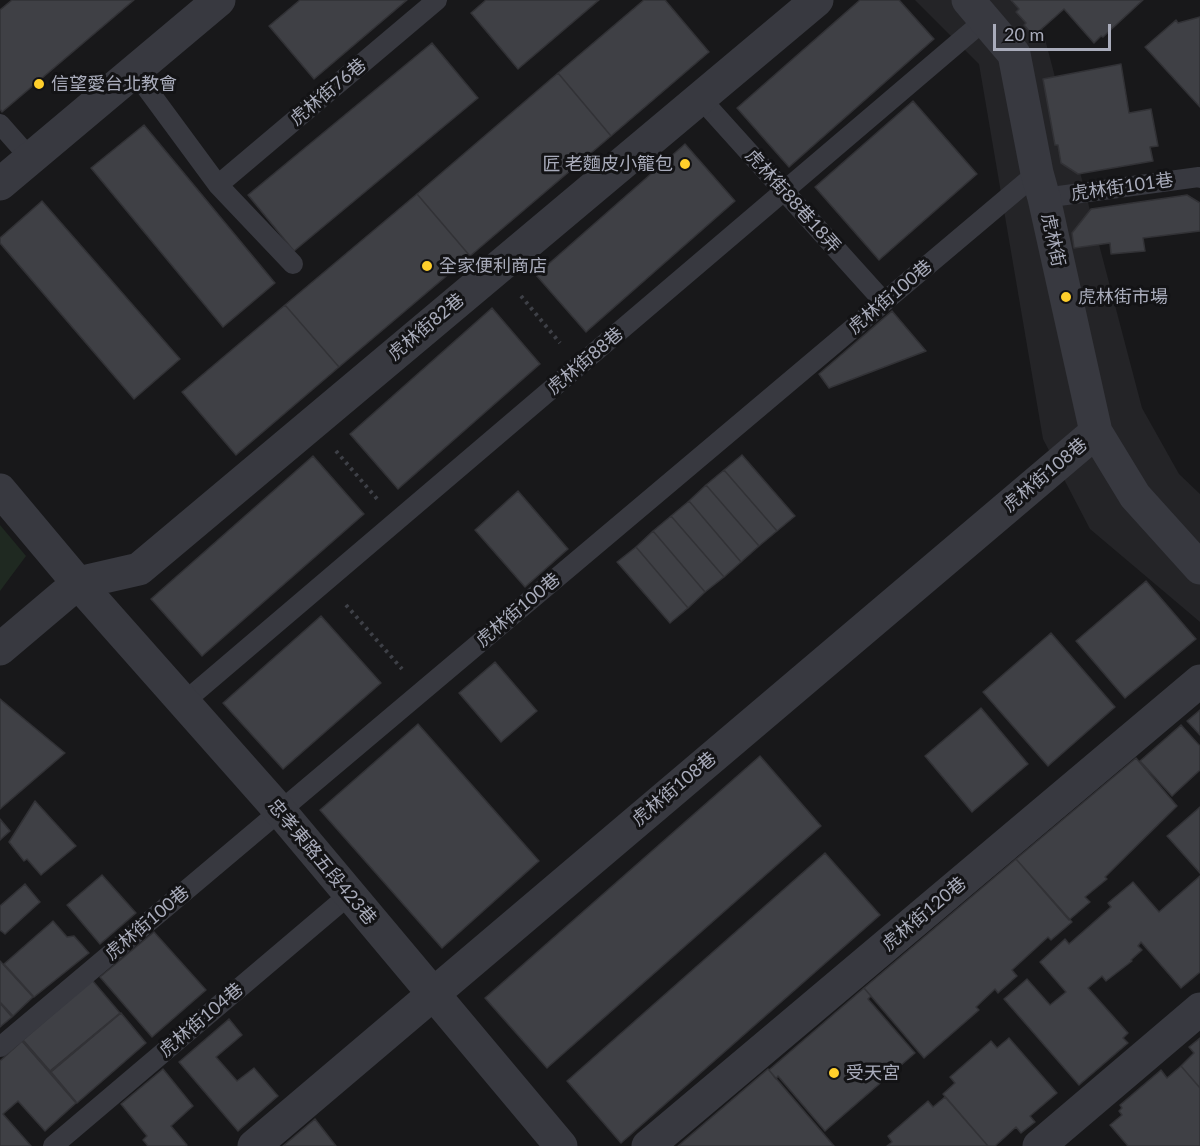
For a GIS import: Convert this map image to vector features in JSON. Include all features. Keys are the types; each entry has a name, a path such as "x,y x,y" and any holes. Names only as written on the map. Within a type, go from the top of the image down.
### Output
{"street":[{"path":"0,184 219,0"},
{"name":"虎林街82巷","path":"78,583 139,569 817,0"},
{"name":"虎林街","path":"977,9 1014,54 1040,186 1096,432 1135,496 1200,568"},
{"name":"虎林街108巷","path":"254,1146 1096,432"},
{"name":"忠孝東路五段423巷","path":"0,490 78,583 280,811 561,1146"},
{"path":"0,649 78,583"},
{"name":"虎林街120巷","path":"648,1146 1200,681"},
{"path":"1039,1146 1200,1009"}],"lane":[{"name":"虎林街76巷","path":"218,185 437,0"},
{"name":"虎林街88巷","path":"184,702 784,191 977,9"},
{"path":"134,71 218,185 292,264"},
{"name":"虎林街88巷18弄","path":"701,99 884,302"},
{"path":"0,124 30,158"},
{"name":"虎林街101巷","path":"1040,186 1200,178"},
{"name":"虎林街100巷","path":"0,1047 884,302 1040,186"},
{"name":"虎林街104巷","path":"53,1146 349,894"}],"path":[{"path":"497,268 579,366"},
{"path":"312,423 396,521"},
{"path":"326,582 422,692"}],"shaded area":[{"name":"虎林街市場","path":"915,0 1021,0 1040,20 1142,408 1179,474 1200,494 1200,622 1090,529 1043,439 979,64"},
{"path":"0,525 26,556 0,591"}],"building":[{"path":"12,0 134,0 2,112 0,109 0,10"},
{"path":"300,0 407,0 314,79 269,26"},
{"path":"486,0 599,0 518,69 471,13"},
{"path":"644,0 665,0 709,52 611,136 558,73"},
{"path":"860,0 899,0 934,39 789,167 737,108"},
{"path":"1011,0 1143,0 1094,43 1064,9 1038,32 1030,32 1024,25 1026,23 1016,12 1019,9"},
{"path":"1200,17 1200,107 1145,47 1176,20 1178,23"},
{"path":"432,43 478,98 294,251 248,195"},
{"path":"1121,64 1129,113 1151,109 1158,146 1150,147 1153,161 1078,174 1061,163 1058,145 1055,145 1043,79"},
{"path":"558,73 611,136 470,256 417,194"},
{"path":"913,101 977,174 879,260 815,187"},
{"path":"144,125 275,283 223,327 91,168"},
{"path":"685,144 735,201 586,332 536,275"},
{"path":"417,194 470,256 339,367 285,305"},
{"path":"1187,195 1200,203 1200,231 1143,238 1145,251 1111,254 1110,243 1074,248 1072,233 1091,209"},
{"path":"42,201 180,359 134,399 0,243 0,238"},
{"path":"285,305 339,367 236,455 182,392"},
{"path":"492,308 540,364 398,489 350,434"},
{"path":"892,311 926,351 829,388 819,374"},
{"path":"742,455 795,516 777,531 724,470"},
{"path":"313,456 364,514 202,656 151,599"},
{"path":"724,470 777,531 759,546 706,485"},
{"path":"706,485 759,546 741,562 689,501"},
{"path":"518,491 568,549 525,587 475,530"},
{"path":"689,501 741,562 724,577 671,516"},
{"path":"671,516 724,577 705,592 653,531"},
{"path":"653,531 705,592 688,608 636,547"},
{"path":"636,547 688,608 670,623 617,562"},
{"path":"1146,581 1196,639 1125,698 1076,641"},
{"path":"321,616 381,683 283,769 223,703"},
{"path":"1051,633 1115,707 1048,766 983,692"},
{"path":"495,662 537,711 501,742 459,693"},
{"path":"0,699 65,753 0,809"},
{"path":"981,708 1028,764 972,812 925,756"},
{"path":"1200,710 1200,735 1187,721"},
{"path":"418,724 539,861 442,948 320,810"},
{"path":"1181,725 1200,746 1200,770 1172,796 1140,761"},
{"path":"760,756 821,826 547,1068 485,998"},
{"path":"1136,758 1177,806 1105,877 1107,879 1085,897 1090,902 1069,920 1016,859"},
{"path":"35,801 76,846 41,875 27,859 24,861 9,842"},
{"path":"1200,807 1200,873 1167,836"},
{"path":"0,819 10,831 0,840"},
{"path":"825,853 880,915 621,1143 567,1081"},
{"path":"1016,859 1072,922 1051,940 1048,937 1012,970 1017,976 998,993 995,989 976,1007 979,1010 924,1058 864,988"},
{"path":"102,875 136,913 100,944 67,905"},
{"path":"1200,876 1200,972 1181,988 1141,942 1138,946 1142,950 1132,961 1106,981 1102,976 1088,988 1128,1033 1123,1038 1128,1043 1079,1085 1004,999 1027,979 1050,1005 1066,992 1040,962 1065,939 1069,944 1111,907 1108,903 1133,882 1159,912"},
{"path":"25,884 40,902 5,934 0,930 0,906"},
{"path":"53,921 67,937 74,936 89,953 34,997 4,964"},
{"path":"154,932 206,990 152,1037 100,977"},
{"path":"0,961 33,997 13,1016 0,1002"},
{"path":"92,980 120,1013 50,1071 23,1040"},
{"path":"864,988 871,996 868,999 915,1053 825,1131 778,1076 776,1079 769,1070"},
{"path":"0,1003 12,1017 0,1027"},
{"path":"121,1013 146,1043 77,1103 51,1072"},
{"path":"229,1019 242,1035 216,1057 237,1081 254,1068 278,1096 238,1131 179,1062"},
{"path":"1009,1038 1057,1093 1030,1116 1035,1122 1021,1133 1016,1127 995,1146 988,1146 943,1094 955,1083 950,1077 991,1041 997,1048"},
{"path":"1200,1038 1200,1088 1181,1066 1194,1053 1189,1047"},
{"path":"22,1041 76,1103 45,1131 18,1101 3,1114 31,1146 0,1146 0,1061"},
{"path":"1181,1066 1200,1088 1200,1146 1128,1146 1110,1125 1122,1115 1119,1111 1122,1108 1120,1105 1161,1070 1167,1078"},
{"path":"163,1069 193,1106 171,1126 187,1145 185,1146 148,1146 143,1140 147,1136 121,1104"},
{"path":"768,1069 834,1146 678,1146"},
{"path":"945,1097 988,1146 887,1146 892,1142 888,1136 928,1101 933,1107"},
{"path":"315,1119 336,1146 283,1146"}],"place":[{"name":"信望愛台北教會","path":"39,84"},
{"name":"匠 老麵皮小籠包","path":"685,164"},
{"name":"全家便利商店","path":"427,266"},
{"name":"虎林街市場","path":"1066,297"},
{"name":"受天宮","path":"834,1073"}]}
